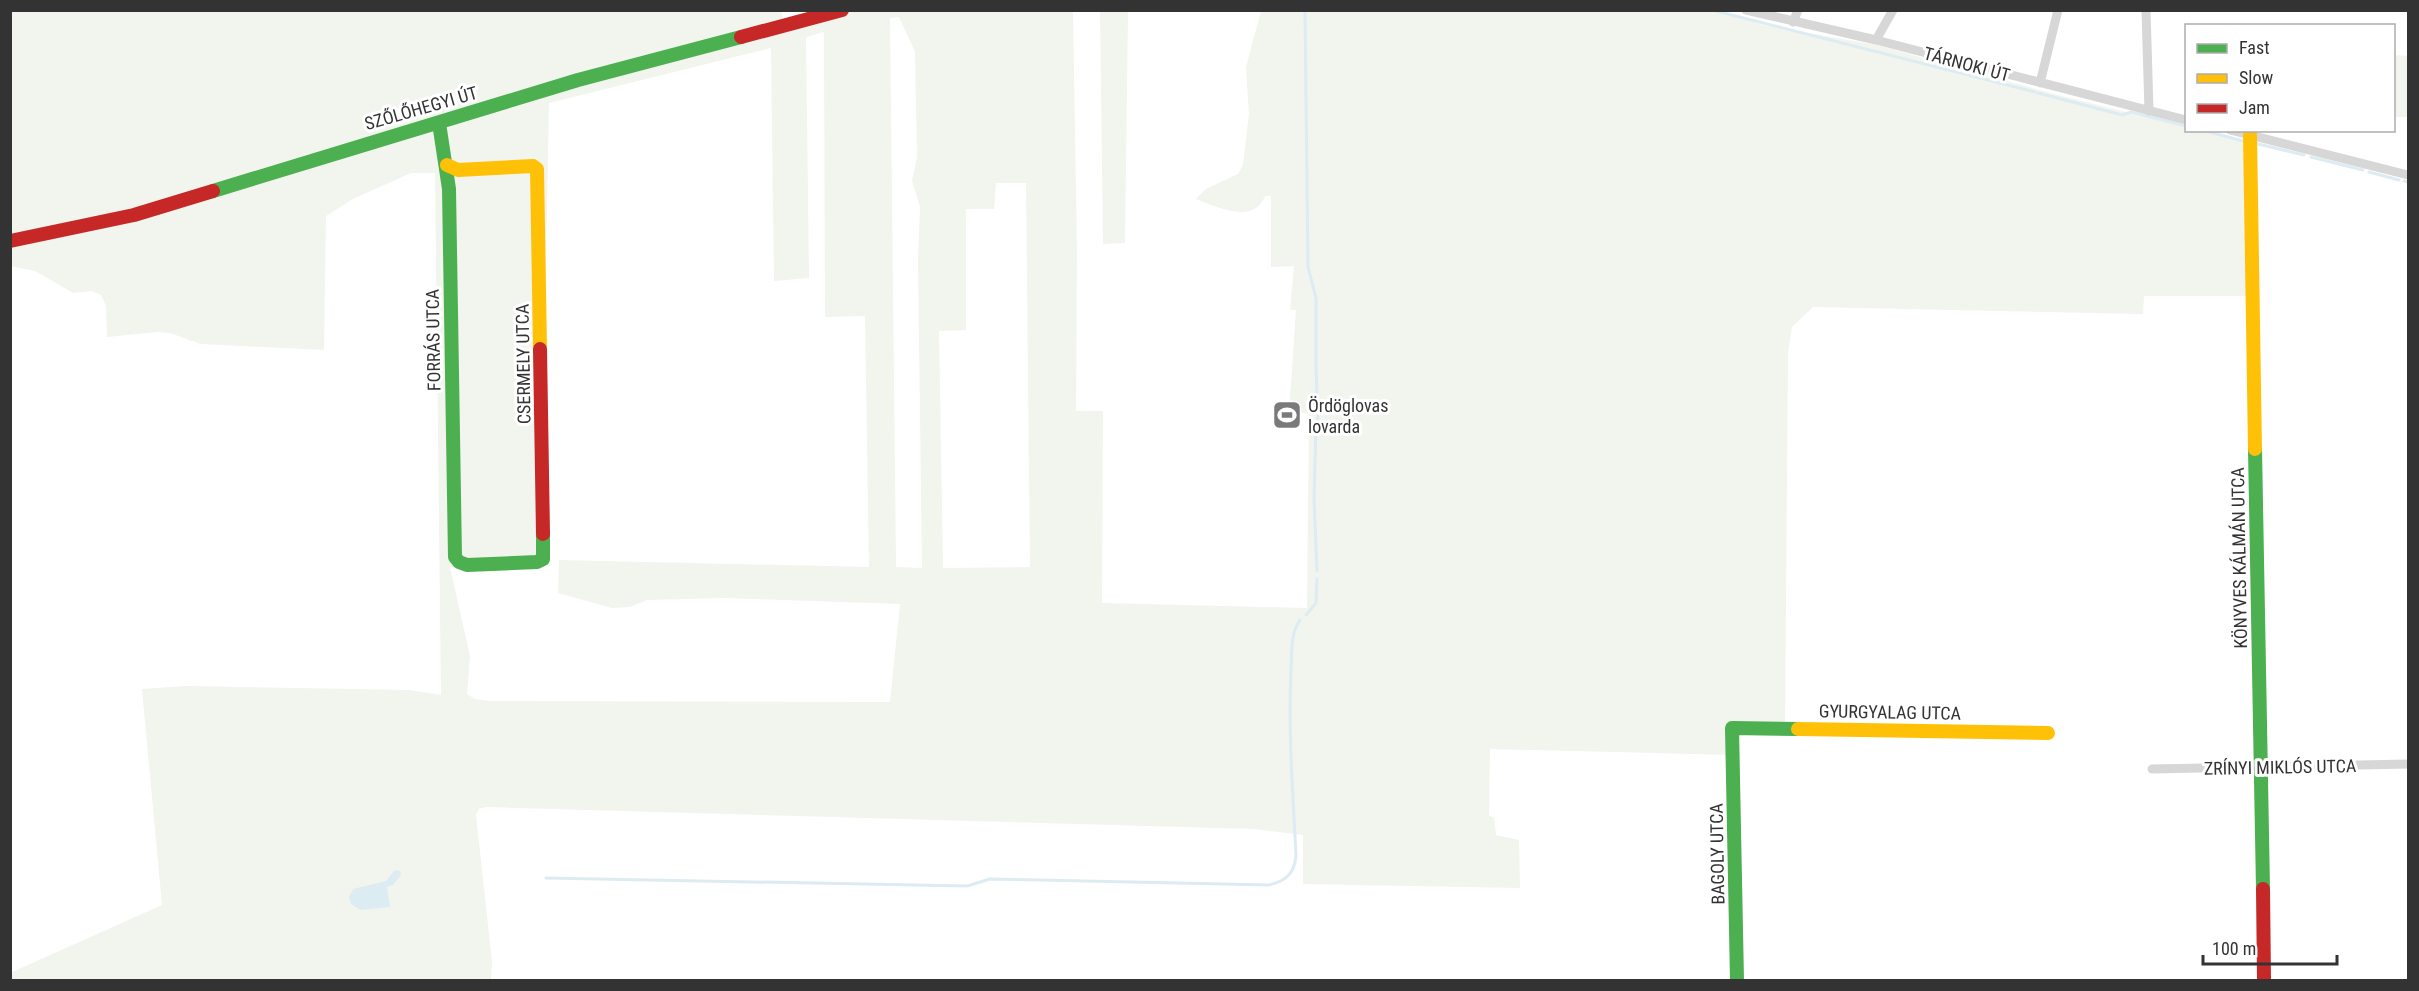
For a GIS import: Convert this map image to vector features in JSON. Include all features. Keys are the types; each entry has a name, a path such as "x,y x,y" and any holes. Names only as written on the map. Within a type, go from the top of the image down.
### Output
{"street":[{"name":"SZŐLŐHEGYI ÚT","path":"10,241 134,214 578,80 842,10"},
{"name":"TÁRNOKI ÚT","path":"1746,10 1876,40 2185,120"},
{"path":"1793,22 1798,10"},
{"path":"1876,40 1893,10"},
{"path":"2040,83 2058,10"},
{"path":"2146,10 2149,111"},
{"name":"FORRÁS UTCA","path":"439,123 447,165 455,557"},
{"path":"2238,132 2409,175"},
{"name":"KÖNYVES KÁLMÁN UTCA","path":"2250,135 2264,981"},
{"name":"CSERMELY UTCA","path":"447,165 465,170 533,166 538,176 543,559 537,562 467,565 459,562 455,557"},
{"name":"GYURGYALAG UTCA","path":"1732,728 2048,733"},
{"name":"BAGOLY UTCA","path":"1732,728 1737,981"},
{"name":"ZRÍNYI MIKLÓS UTCA","path":"2152,769 2409,764"}],"shaded area":[{"path":"781,10 783,20 821,10 1073,11 1077,252 1076,411 1103,411 1102,603 1307,608 1309,414 1292,410 1290,398 1296,310 1290,310 1294,266 1271,267 1271,196 1265,196 1260,205 1244,212 1224,209 1196,199 1206,189 1238,174 1243,165 1249,114 1246,67 1261,11 1723,11 1763,25 1877,45 2050,93 2185,127 2185,132 2209,132 2247,140 2248,296 2144,296 2143,314 1813,307 1792,327 1788,353 1785,726 1735,729 1735,755 1490,749 1489,816 1494,817 1496,835 1519,840 1520,888 1303,884 1303,835 1254,829 486,807 479,809 476,815 492,962 491,980 11,980 10,973 162,905 142,689 186,686 409,690 441,695 435,173 411,173 353,199 326,216 324,350 201,344 170,333 158,332 107,337 106,306 101,295 92,291 73,293 35,271 11,266 11,11","holes":["899,17 915,52 917,157 912,181 920,207 918,261 922,568 896,567 890,18","824,32 825,317 865,316 869,567 559,560 558,593 612,608 630,607 647,600 724,598 900,604 890,702 489,701 475,699 467,694 470,656 450,567 540,565 549,103 771,48 774,281 809,278 806,37","996,183 1026,183 1030,567 943,568 939,331 966,330 966,209 994,209"]},
{"path":"1100,11 1128,11 1125,243 1103,244"},
{"path":"2395,55 2408,56 2408,117 2395,117"},
{"path":"395,870 400,871 401,875 393,885 387,887 390,907 361,910 351,904 349,897 353,889 386,881"}],"waterway":[{"path":"1305,10 1308,267 1316,298 1318,423 1314,498 1317,571"},
{"path":"1712,10 2035,92"},
{"path":"2038,93 2122,115 2131,112 2185,126"},
{"path":"2209,132 2243,141"},
{"path":"2254,143 2304,155"},
{"path":"2311,157 2363,170"},
{"path":"2369,172 2399,180"},
{"path":"2404,181 2408,182"},
{"path":"1306,615 1316,603 1317,579"},
{"path":"546,878 967,886 990,879 1269,885 1275,883 1288,876 1296,856 1290,693 1292,644 1300,620"}],"traffic: fast":[{"path":"213,191 578,80 741,37"},
{"path":"439,123 449,189 455,557 459,562 467,565 537,562 543,559 543,534"},
{"path":"2255,449 2263,889"},
{"path":"1737,980 1732,728 1798,729"}],"traffic: slow":[{"path":"2250,135 2255,449"},
{"path":"447,165 458,170 533,166 537,169 540,349"},
{"path":"1798,729 2048,733"}],"traffic: jam":[{"path":"741,37 842,10"},
{"path":"10,241 134,215 213,191"},
{"path":"540,349 543,534"},
{"path":"2263,889 2264,980"}],"place":[{"name":"Ördöglovas lovarda","path":"1287,415"}]}
